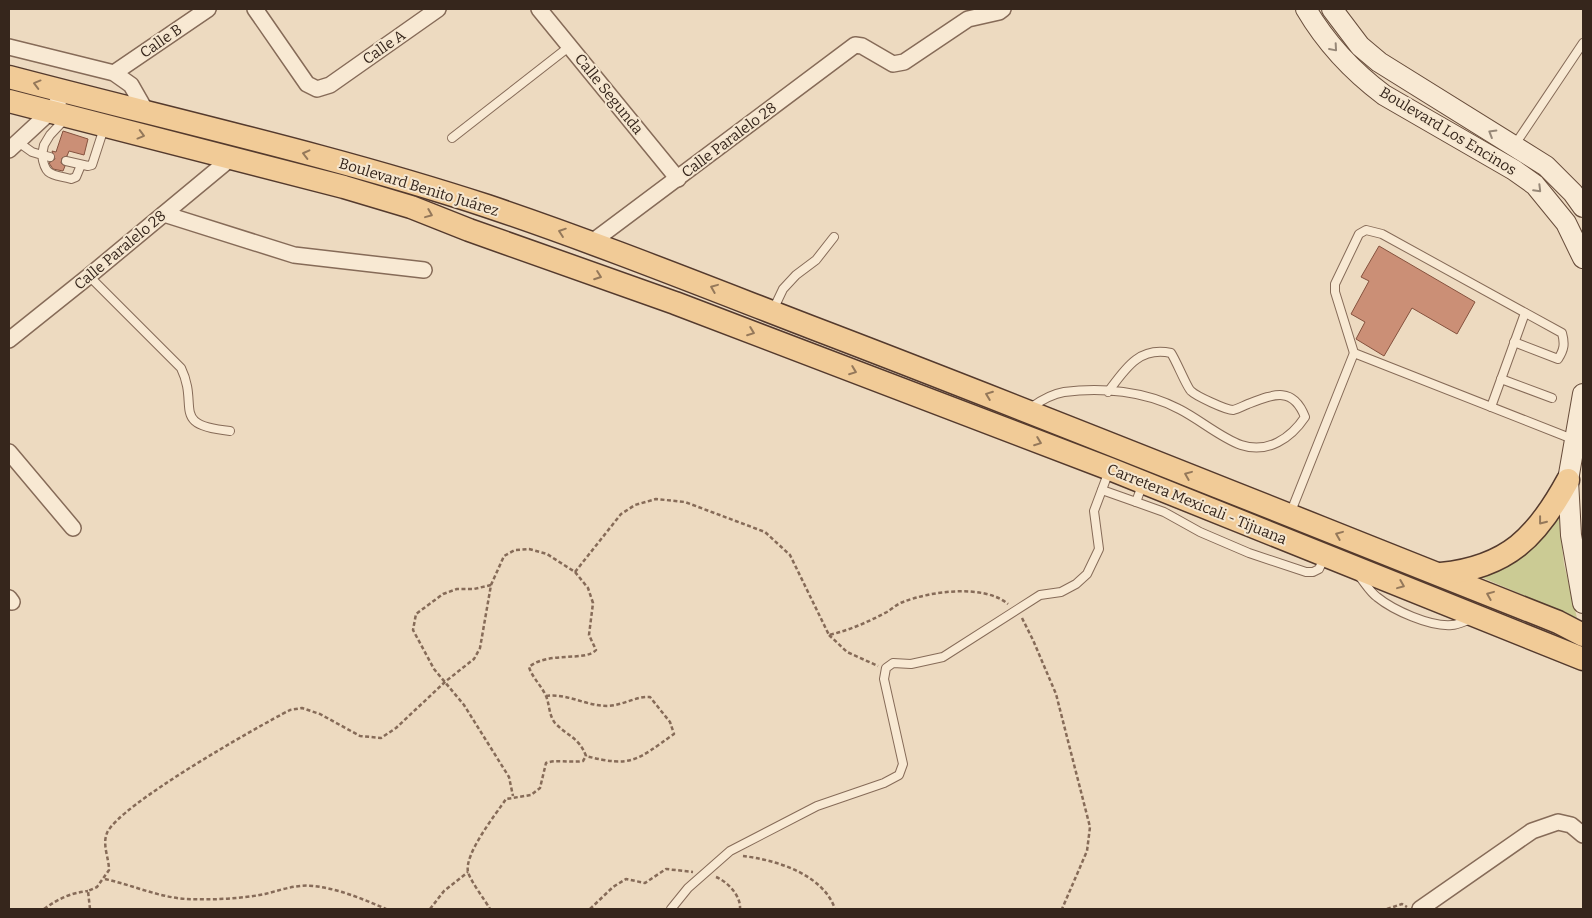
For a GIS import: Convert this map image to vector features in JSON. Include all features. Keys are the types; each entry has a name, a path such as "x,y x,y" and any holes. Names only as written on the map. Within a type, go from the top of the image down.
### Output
{"main road":[{"name":"Boulevard Los Encinos","path":"1306,9 1333,48 1365,80 1384,95 1514,170 1535,186 1566,223 1583,258"},
{"name":"Boulevard Los Encinos","path":"1332,9 1360,46 1379,62 1514,146 1559,178 1583,207"},
{"name":"Boulevard Benito Juárez","path":"9,77 70,105 105,126 301,176 411,207 808,354"},
{"name":"Boulevard Benito Juárez","path":"9,101 147,113 354,166 592,242 819,330"},
{"path":"301,176 323,173 336,174 402,190 410,183"},
{"name":"Carretera Mexicali - Tijuana","path":"819,330 1027,409 1145,478 1350,565 1583,659"},
{"name":"Carretera Mexicali - Tijuana","path":"808,354 1110,469 1290,515 1558,622 1583,636"},
{"path":"1440,574 1469,571 1503,557 1518,546 1547,515 1568,480 1579,442 1583,394"},
{"path":"1568,480 1571,535 1583,603"},
{"path":"1485,620 1516,618 1569,641 1576,641 1583,636"}],"street":[{"name":"Calle B","path":"114,73 208,9"},
{"name":"Calle A","path":"255,9 307,84 317,89 330,85 438,9"},
{"name":"Calle Segunda","path":"539,9 678,178"},
{"name":"Calle Paralelo 28","path":"592,242 855,46 868,49 893,64 904,62 968,19 999,12 1003,9"},
{"path":"9,47 114,73 131,85 147,113"},
{"path":"14,146 70,105"},
{"name":"Calle Paralelo 28","path":"9,340 230,159"},
{"path":"164,214 294,255 424,270"},
{"path":"9,452 73,528"},
{"path":"1420,909 1532,830 1558,822 1571,825 1583,835"}],"lane":[{"path":"1514,146 1583,43"},
{"path":"452,138 570,46"},
{"path":"70,105 44,145 46,156 44,168 47,173 71,179 76,177 81,165"},
{"path":"66,161 88,166 94,161 105,126"},
{"path":"14,146 46,156"},
{"path":"1290,515 1354,352 1335,292 1335,284 1359,234 1366,230 1382,234 1562,333 1565,342 1563,352 1558,359 1514,342"},
{"path":"772,312 783,289 796,275 816,260 834,237"},
{"path":"89,276 181,368 187,379 190,417 198,425 208,429 230,431"},
{"path":"1491,407 1525,313"},
{"path":"1027,409 1047,397 1063,392 1108,392 1135,392 1177,408 1241,445 1259,447 1280,443 1295,432 1305,417 1299,403 1291,396 1281,395 1264,398 1234,410 1228,409 1191,392 1171,353 1157,350 1140,356 1124,371 1108,392"},
{"path":"1354,352 1579,442"},
{"path":"1502,379 1552,398"},
{"path":"671,909 703,874 730,851 817,806 884,783 899,775 903,764 884,679 886,668 893,664 911,664 943,658 1018,612 1040,596 1061,592 1076,584 1088,574 1099,549 1094,511 1110,469"},
{"path":"1102,490 1145,478"}],"path":[{"path":"575,572 621,514 635,505 656,499 685,502 766,532 790,555 830,635 847,652 870,664 886,668"},
{"path":"44,909 56,900 73,893 88,892 105,879 109,870 105,848 107,834 112,824 125,812 216,752 290,710 302,708 320,714 360,736 381,738 396,728 446,681 474,659 480,648 491,585 504,556 514,550 529,549 547,554 575,572 588,588 593,603 589,635 596,650 584,658 564,656 534,663 529,667 546,696 551,716 556,724 583,747 586,756"},
{"path":"491,585 474,589 457,589 444,594 416,614 413,630 434,668 464,705 509,777 513,796"},
{"path":"830,635 850,630 902,602 940,592 968,592 998,596 1018,612 1033,640 1056,694 1090,827 1087,851 1062,909"},
{"path":"546,696 559,694 589,705 610,706 624,704 641,696 650,697 670,722 674,734 628,762 611,762 586,756"},
{"path":"430,909 444,891 468,872 473,851 506,799 513,796 531,795 540,788 546,764 554,760 569,763 583,761 586,756"},
{"path":"730,851 742,856 782,863 804,875 820,888 835,909"},
{"path":"590,909 614,886 626,879 646,883 666,869 719,878 733,890 741,902 740,909"},
{"path":"468,872 490,909"},
{"path":"105,879 134,885 156,895 186,899 238,898 284,888 313,886 360,898 386,909"},
{"path":"88,892 90,909"},
{"path":"1387,909 1402,904 1414,909"}],"green space":[{"path":"1558,509 1564,564 1577,618 1476,575"}],"building":[{"path":"63,131 88,139 84,155 69,151 67,156 62,158 61,163 65,166 63,171 53,169 49,163 55,159 52,151 56,152"},
{"path":"1379,246 1475,302 1457,334 1412,308 1384,356 1356,339 1365,322 1351,314 1369,281 1361,277"}]}
